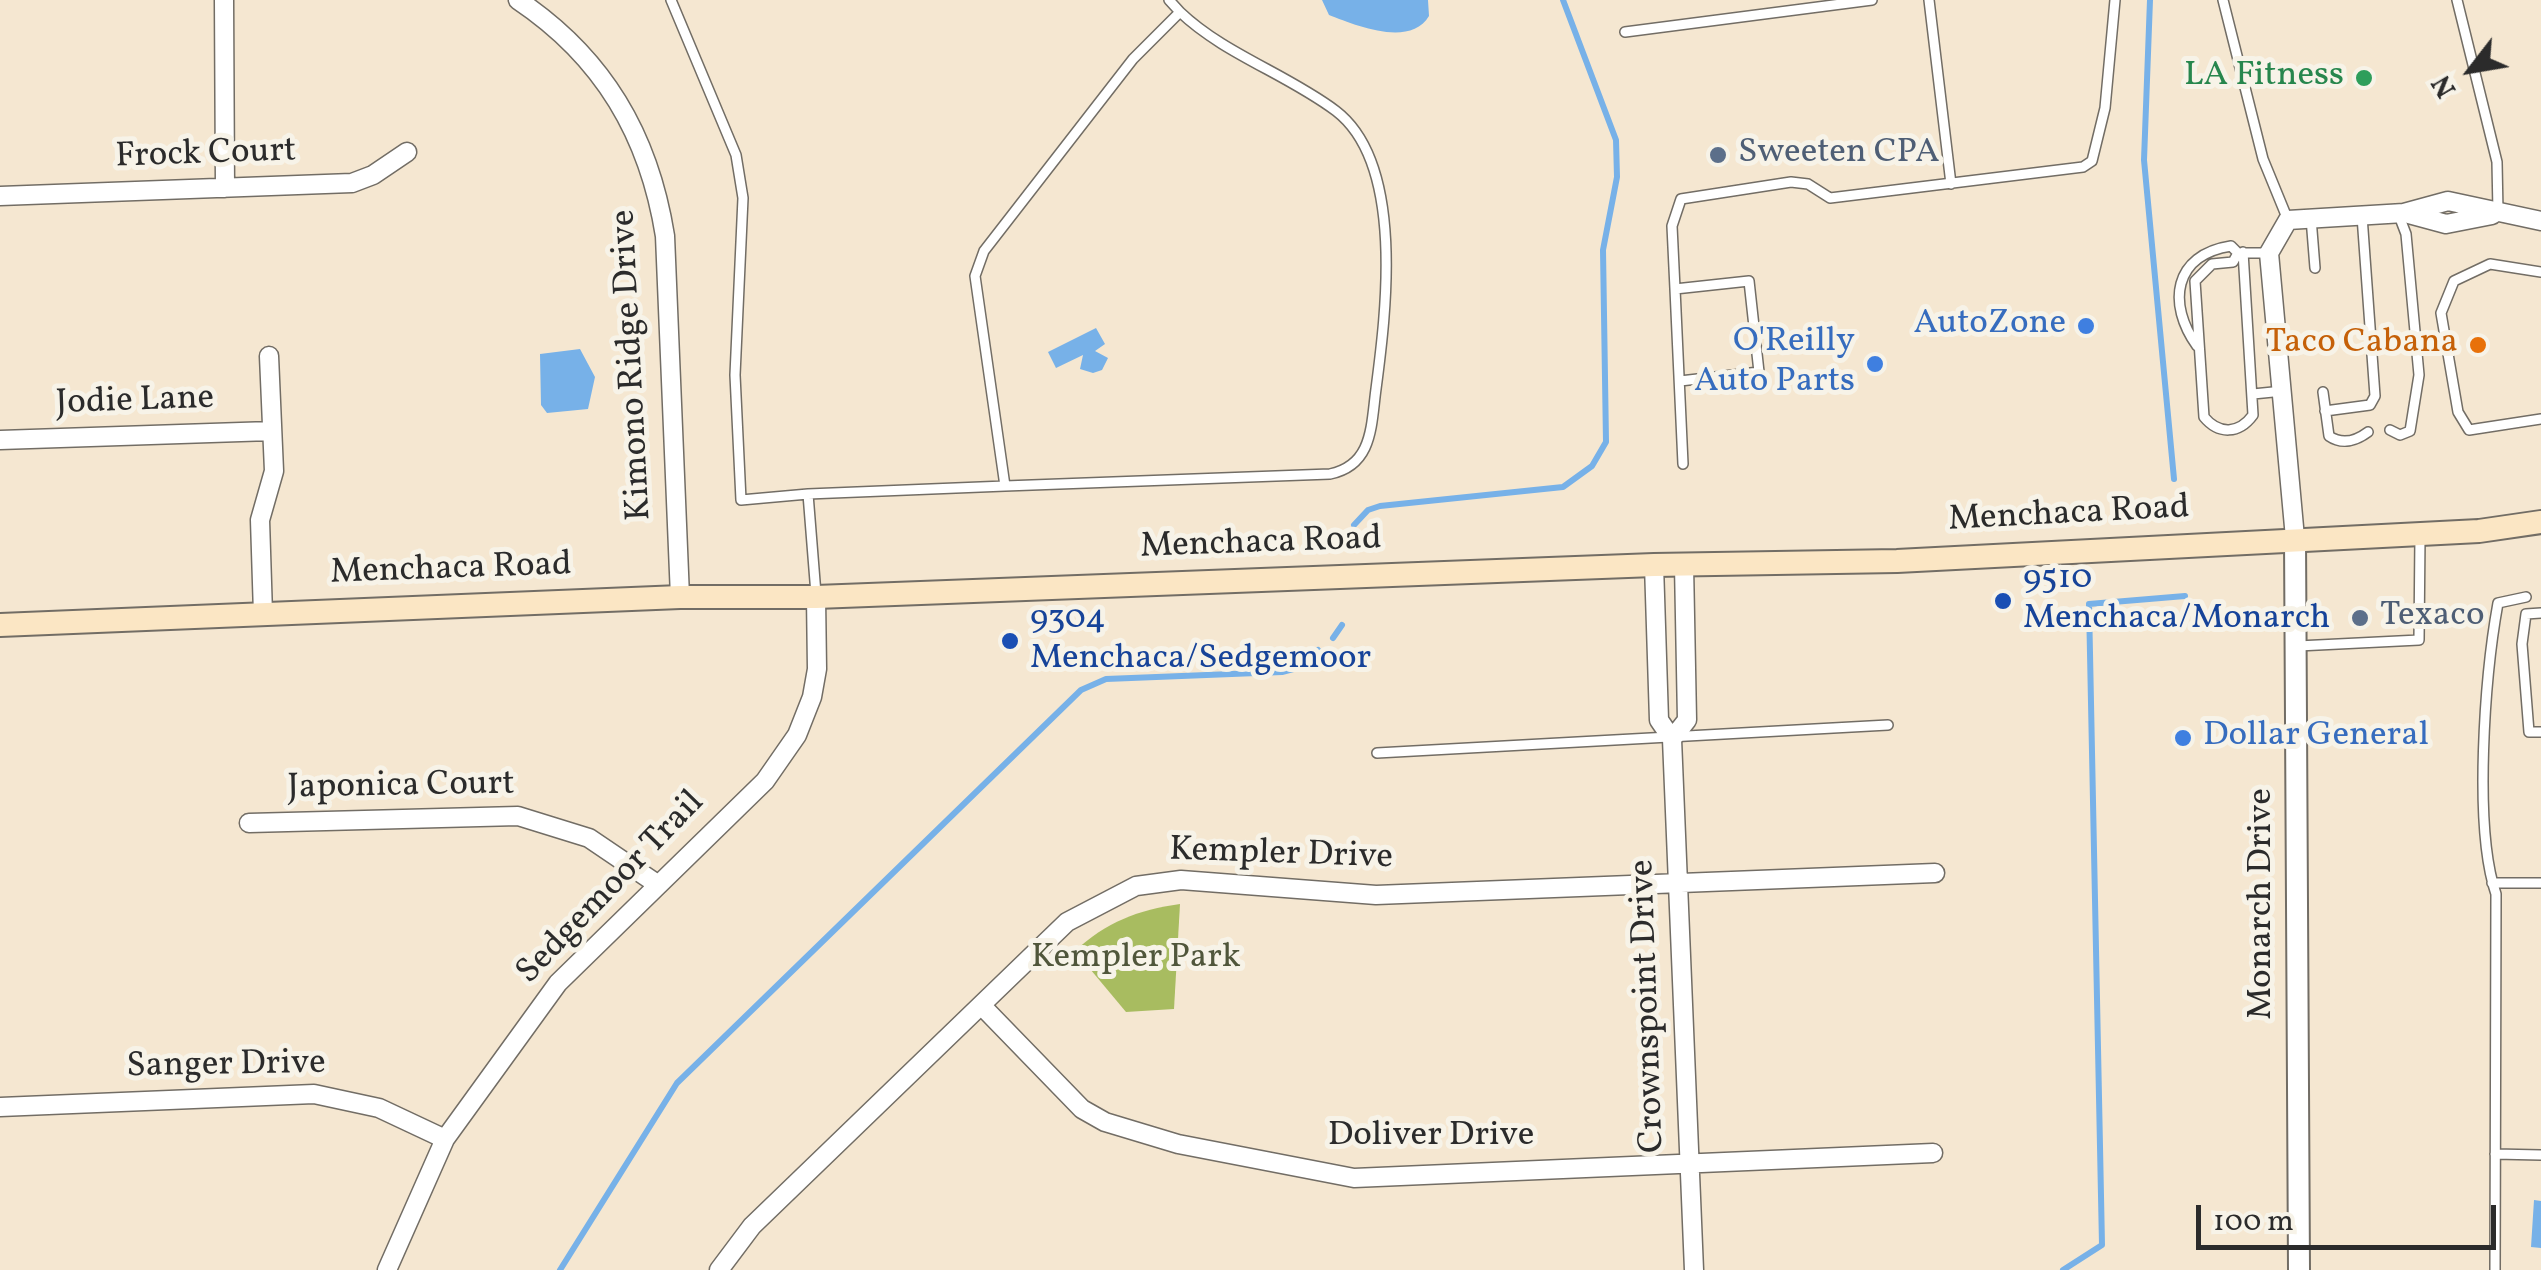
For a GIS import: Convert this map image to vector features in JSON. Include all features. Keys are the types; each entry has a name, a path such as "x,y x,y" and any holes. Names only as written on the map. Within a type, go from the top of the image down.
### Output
{"main road":[{"name":"Menchaca Road","path":"0,625 680,597 816,597 1654,565 1964,558 2535,527"}],"street":[{"path":"224,0 225,188"},
{"name":"Kimono Ridge Drive","path":"518,0 571,41 596,68 636,129 659,197 665,236 680,597"},
{"name":"Frock Court","path":"0,196 352,183 373,175 406,152"},
{"path":"2295,538 2270,252 2288,220 2401,213 2446,224 2498,214 2541,221"},
{"path":"263,614 260,529 274,470 270,356"},
{"name":"Jodie Lane","path":"0,440 272,431"},
{"name":"Monarch Drive","path":"2295,538 2299,1270"},
{"name":"Crownspoint Drive","path":"1654,565 1659,720 1672,739 1694,1270"},
{"name":"Crownspoint Drive","path":"1672,739 1687,720 1684,566"},
{"name":"Sedgemoor Trail","path":"386,1270 444,1139 558,982 765,781 797,735 812,697 817,669 816,597"},
{"name":"Japonica Court","path":"248,823 496,814 528,818 589,838 657,884"},
{"name":"Kempler Drive","path":"719,1270 752,1226 1067,922 1136,886 1158,882 1376,895 1934,873"},
{"name":"Doliver Drive","path":"982,1006 1082,1108 1104,1122 1178,1144 1354,1178 1932,1154"},
{"name":"Sanger Drive","path":"0,1108 314,1094 379,1108 444,1139"}],"lane":[{"path":"671,0 736,155 743,198 735,374 741,500 808,494 1330,474 1348,470 1368,448 1387,278 1382,212 1367,149 1338,113 1180,12 1169,0"},
{"path":"1626,32 1872,0"},
{"path":"1929,0 1951,184"},
{"path":"1683,464 1672,226 1681,198 1791,182 1808,184 1830,198 2083,167 2092,161 2105,108 2115,0"},
{"path":"2223,0 2262,159 2288,220"},
{"path":"2456,0 2497,162 2498,214"},
{"path":"1004,486 975,276 984,250 1133,59 1180,12"},
{"path":"2394,436 2410,431 2420,375 2401,213"},
{"path":"2325,411 2360,408 2370,405 2375,396 2362,216"},
{"path":"2311,218 2315,268"},
{"path":"2240,252 2253,415 2247,424 2234,430 2212,427 2204,417 2199,349 2181,314 2181,278 2210,249 2230,246 2240,252 2270,252"},
{"path":"2541,272 2490,264 2454,281 2441,313 2458,412 2468,430 2541,419"},
{"path":"1676,288 1749,281 1758,372 1680,381"},
{"path":"2252,394 2283,391"},
{"path":"2324,392 2329,436 2335,441 2358,440 2369,444"},
{"path":"2358,440 2368,432"},
{"path":"808,494 816,597"},
{"path":"2296,646 2419,640 2420,533"},
{"path":"2495,1270 2496,894 2484,861 2488,658 2498,603 2526,597"},
{"path":"2541,613 2526,614 2522,644 2529,732 2541,732"},
{"path":"1377,753 1888,725"},
{"path":"2492,883 2541,882"},
{"path":"2495,1154 2541,1154"}],"green space":[{"name":"Kempler Park","path":"1180,904 1174,1009 1126,1012 1075,951 1123,919"}],"water":[{"path":"1322,0 1428,0 1429,16 1409,31 1382,31 1329,15"},
{"path":"1096,328 1105,344 1095,351 1108,358 1102,370 1093,373 1080,369 1083,355 1056,368 1048,352"},
{"path":"580,349 595,377 588,409 547,413 541,405 540,354"},
{"path":"2534,1200 2541,1201 2541,1248 2531,1247"}],"waterway":[{"path":"1354,525 1368,510 1380,506 1563,487 1592,466 1606,442 1603,250 1617,177 1616,140 1563,0"},
{"path":"2150,0 2144,160 2174,479"},
{"path":"2063,1270 2102,1245 2089,604 2185,596"},
{"path":"1333,638 1342,625"},
{"path":"560,1270 677,1083 1081,690 1106,679 1282,672 1297,668 1318,650"}],"place":[{"name":"LA Fitness","path":"2364,78"},
{"name":"Sweeten CPA","path":"1718,155"},
{"name":"AutoZone","path":"2086,326"},
{"name":"Taco Cabana","path":"2478,345"},
{"name":"O'Reilly Auto Parts","path":"1875,364"},
{"name":"9510 Menchaca/Monarch","path":"2003,601"},
{"name":"Texaco","path":"2360,618"},
{"name":"9304 Menchaca/Sedgemoor","path":"1010,641"},
{"name":"Dollar General","path":"2183,738"}]}
